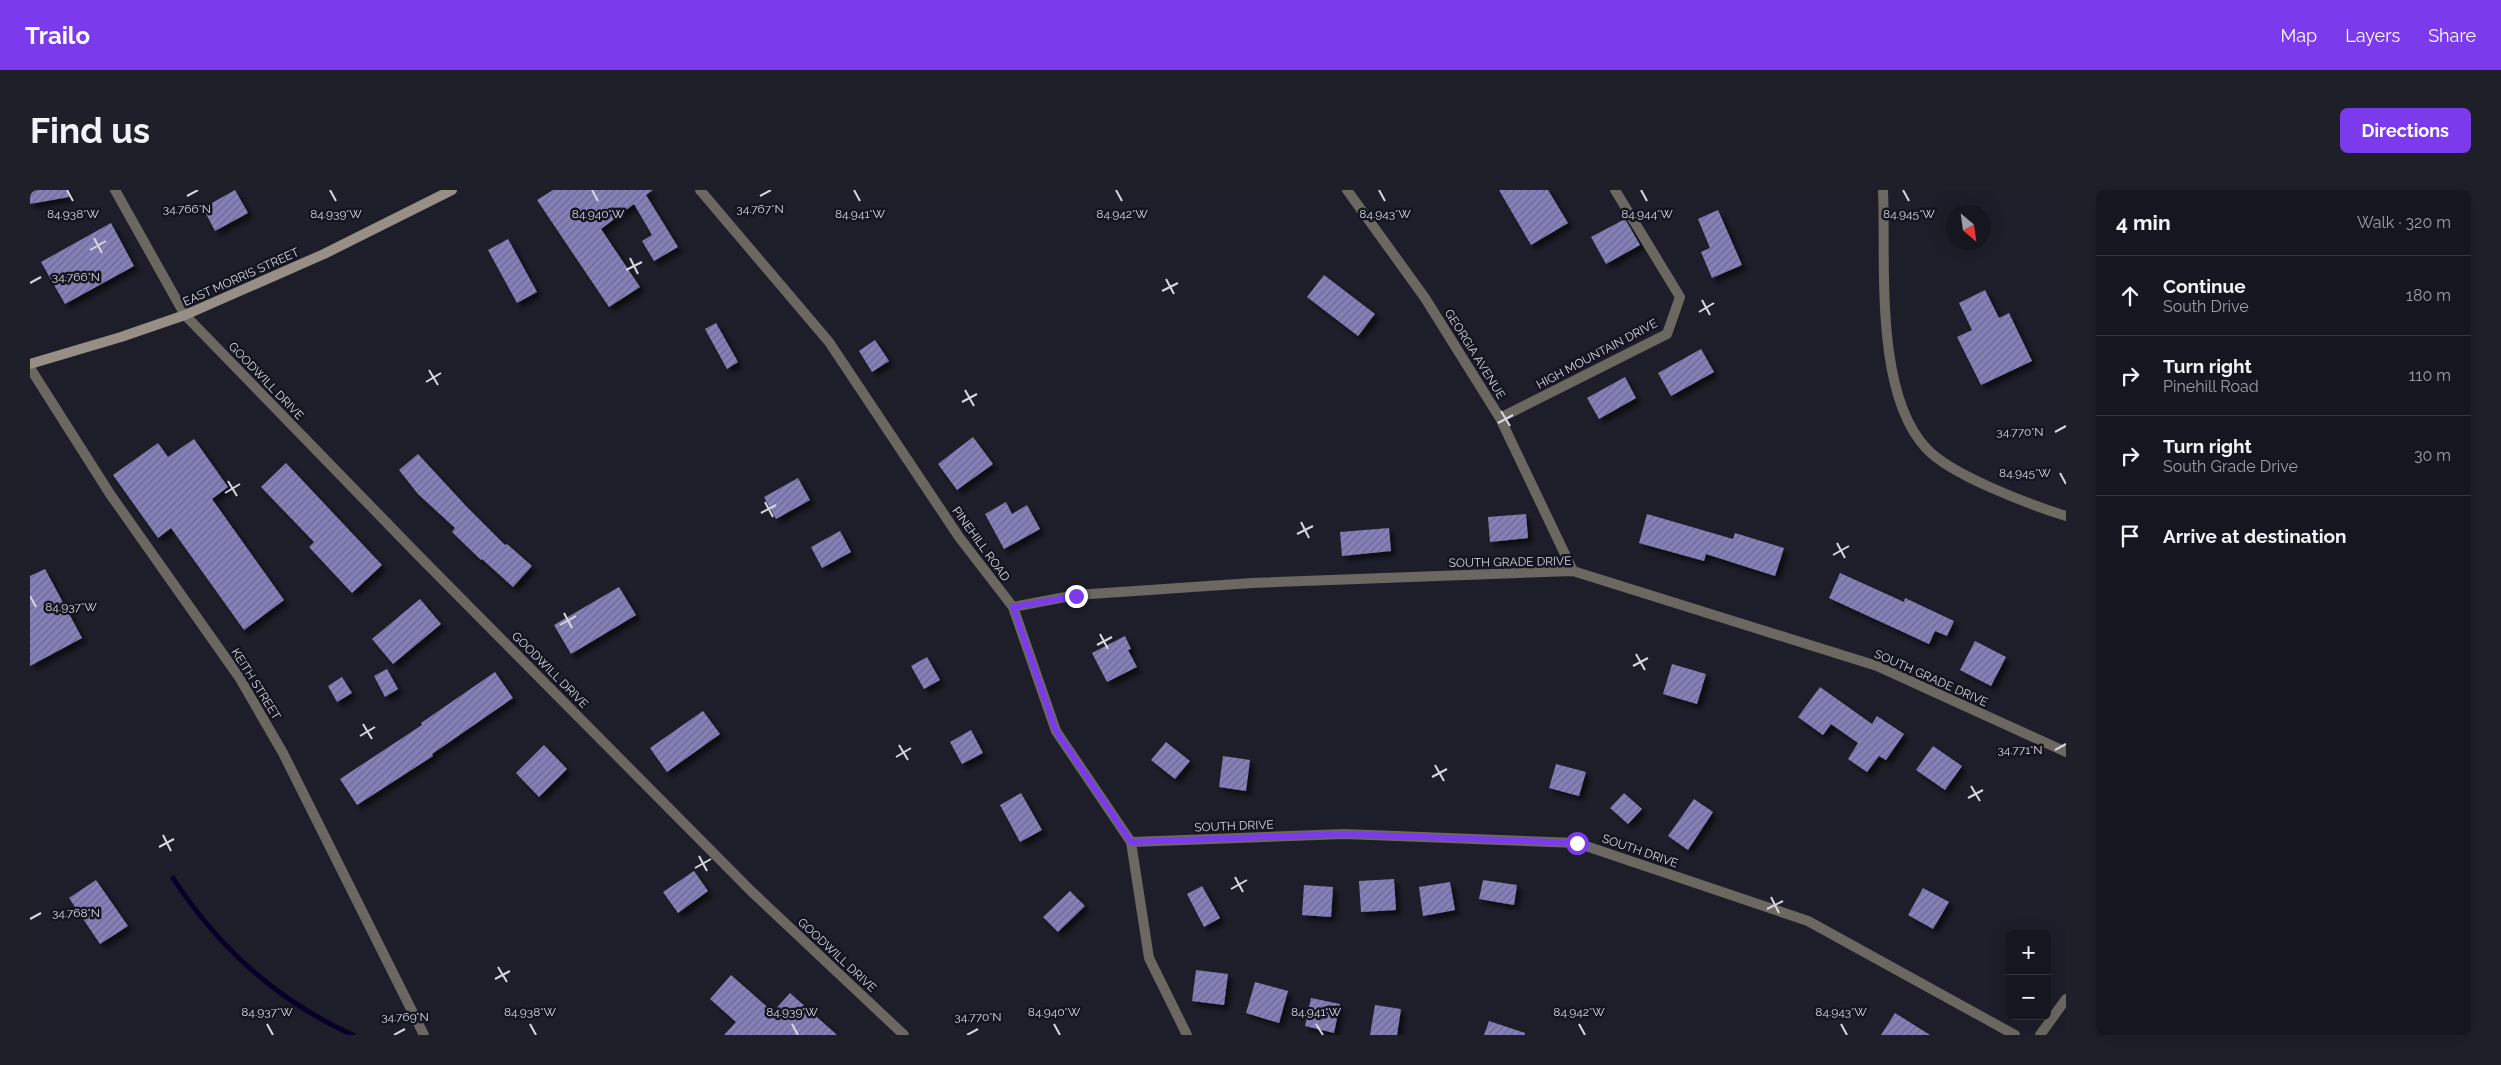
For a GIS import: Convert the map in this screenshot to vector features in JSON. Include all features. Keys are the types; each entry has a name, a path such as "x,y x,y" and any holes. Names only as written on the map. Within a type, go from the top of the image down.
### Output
{"main road":[{"name":"EAST MORRIS STREET","path":"30,364 121,337 185,315 324,254 437,194 452,190"}],"street":[{"name":"GOODWILL DRIVE","path":"115,190 185,315 426,563 751,891 904,1035"},
{"name":"PINEHILL ROAD","path":"700,190 829,342 959,537 1013,607 1056,731 1131,842 1149,958 1187,1035"},
{"name":"GEORGIA AVENUE","path":"1347,190 1425,298 1500,418 1573,571"},
{"name":"HIGH MOUNTAIN DRIVE","path":"1500,418 1667,334 1680,297 1615,190"},
{"path":"1883,190 1887,335 1901,405 1913,430 1926,449 1944,463 2036,507 2066,516"},
{"name":"KEITH STREET","path":"30,368 110,494 239,678 283,753 424,1035"},
{"name":"SOUTH GRADE DRIVE","path":"1013,607 1076,596 1252,583 1573,571 1876,666 2066,752"},
{"name":"SOUTH DRIVE","path":"1131,842 1344,834 1577,843 1808,921 2015,1035"},
{"path":"2040,1035 2066,999"}],"building":[{"path":"30,190 68,190 69,197 30,204"},
{"path":"235,190 248,213 215,231 203,208"},
{"path":"553,190 653,190 646,195 678,247 654,261 642,241 652,235 634,204 601,229 640,287 609,307 537,200"},
{"path":"1499,190 1548,190 1568,223 1531,245"},
{"path":"1718,210 1742,265 1712,278 1701,252 1710,248 1698,219"},
{"path":"1625,219 1640,245 1606,264 1591,237"},
{"path":"111,223 134,266 65,304 41,262"},
{"path":"508,239 537,292 517,303 488,250"},
{"path":"1324,275 1375,314 1358,336 1307,297"},
{"path":"1985,290 1999,318 2009,313 2032,361 1981,385 1957,337 1972,330 1959,303"},
{"path":"716,323 738,362 727,369 705,329"},
{"path":"875,340 889,361 872,372 859,351"},
{"path":"1701,349 1714,372 1671,396 1658,373"},
{"path":"1625,377 1636,398 1599,419 1587,398"},
{"path":"973,437 993,464 957,490 938,464"},
{"path":"194,439 228,487 212,499 284,600 244,630 171,528 158,538 113,475 158,443 168,457"},
{"path":"418,454 505,545 507,544 532,566 513,587 452,532 455,528 418,494 399,470"},
{"path":"286,463 382,565 352,593 309,547 314,542 261,487"},
{"path":"798,478 810,500 776,519 764,497"},
{"path":"1006,502 1012,514 1027,505 1040,529 1004,549 985,514"},
{"path":"1526,514 1528,538 1490,542 1488,517"},
{"path":"1647,514 1733,539 1735,533 1784,548 1775,576 1706,554 1704,561 1639,543"},
{"path":"1389,528 1391,551 1342,556 1340,532"},
{"path":"840,531 851,552 822,568 811,547"},
{"path":"45,569 82,638 30,666 30,576"},
{"path":"1840,573 1904,602 1905,598 1954,621 1947,636 1935,631 1929,644 1829,598"},
{"path":"619,587 636,615 571,654 554,625"},
{"path":"420,599 441,624 393,664 372,639"},
{"path":"1125,636 1131,649 1128,650 1137,667 1107,682 1092,653"},
{"path":"1975,641 2006,657 1991,686 1960,670"},
{"path":"927,657 940,680 924,689 911,666"},
{"path":"1672,664 1706,674 1697,704 1663,694"},
{"path":"387,669 398,689 385,697 374,676"},
{"path":"495,672 513,698 432,754 433,756 357,805 340,779 422,725 421,723"},
{"path":"342,677 352,693 337,702 328,686"},
{"path":"1820,687 1872,724 1877,716 1904,734 1886,760 1879,756 1867,772 1848,759 1858,743 1831,724 1823,735 1798,717"},
{"path":"703,711 720,734 667,772 650,748"},
{"path":"971,730 983,753 962,764 950,742"},
{"path":"1166,742 1190,761 1175,779 1151,760"},
{"path":"544,745 567,769 539,797 516,773"},
{"path":"1933,746 1962,766 1945,790 1916,770"},
{"path":"1223,756 1250,760 1246,791 1219,787"},
{"path":"1556,764 1586,772 1579,796 1549,788"},
{"path":"1021,793 1042,830 1020,842 1000,805"},
{"path":"1624,793 1642,809 1628,824 1610,808"},
{"path":"1694,799 1713,812 1688,850 1668,836"},
{"path":"694,871 708,891 678,913 663,892"},
{"path":"1394,879 1396,910 1361,912 1359,881"},
{"path":"96,880 128,926 100,944 69,898"},
{"path":"1483,880 1517,885 1514,905 1479,899"},
{"path":"1450,882 1455,910 1423,916 1419,887"},
{"path":"1304,885 1333,887 1331,917 1302,915"},
{"path":"1202,886 1220,918 1204,927 1187,894"},
{"path":"1923,888 1949,902 1933,929 1908,915"},
{"path":"1070,891 1085,906 1058,932 1043,917"},
{"path":"1196,970 1228,974 1224,1005 1192,1001"},
{"path":"731,975 773,1012 790,993 837,1035 724,1035 736,1022 710,999"},
{"path":"1255,982 1288,991 1279,1023 1246,1013"},
{"path":"1311,998 1340,1004 1334,1033 1305,1026"},
{"path":"1375,1005 1401,1009 1397,1035 1370,1035"},
{"path":"1895,1013 1930,1035 1881,1035"},
{"path":"1489,1021 1525,1033 1525,1035 1484,1035"}],"waterway":[{"path":"173,878 209,927 251,970 299,1006 353,1035"}],"route":[{"path":"1076,596 1013,607 1056,731 1131,842 1344,834 1577,843"}]}
